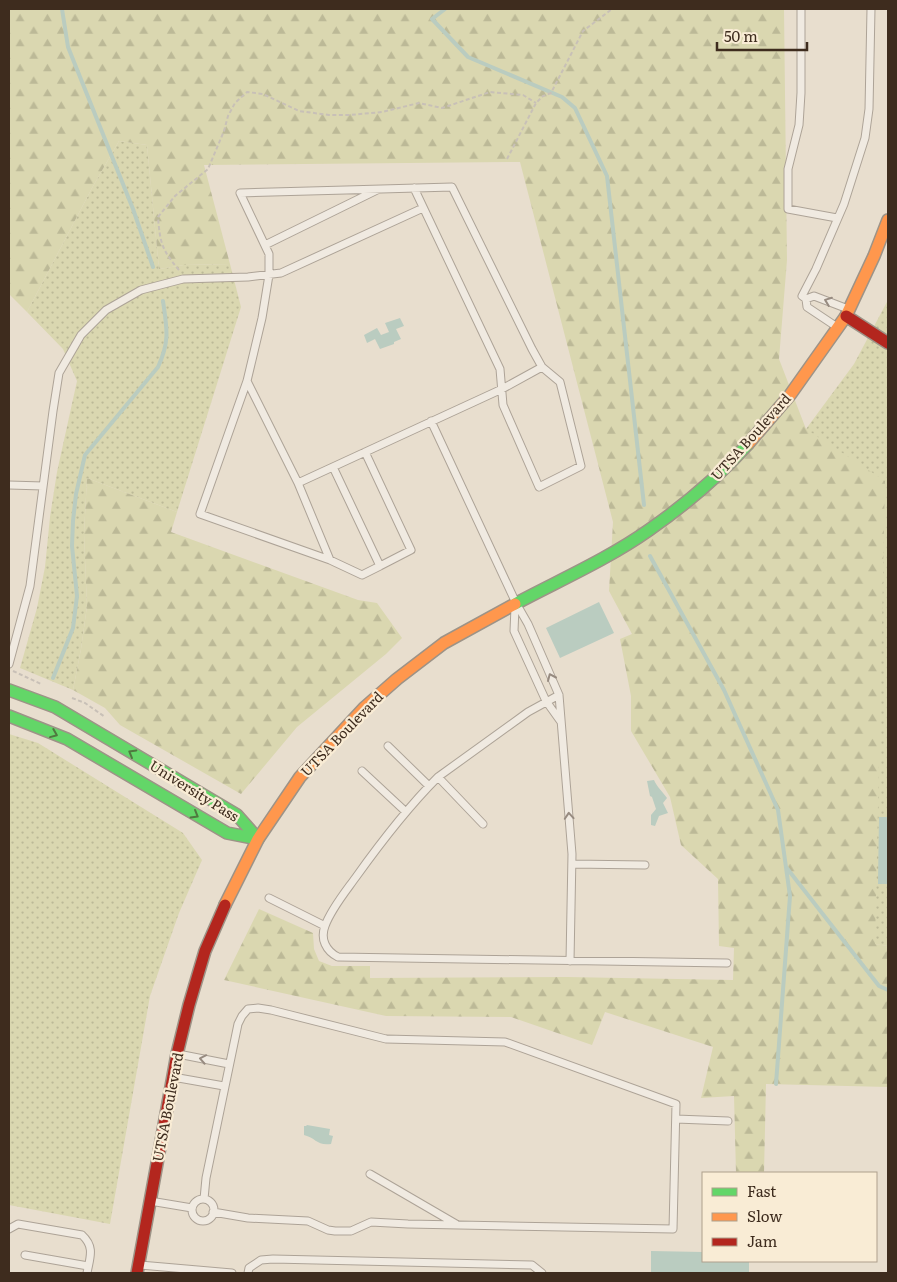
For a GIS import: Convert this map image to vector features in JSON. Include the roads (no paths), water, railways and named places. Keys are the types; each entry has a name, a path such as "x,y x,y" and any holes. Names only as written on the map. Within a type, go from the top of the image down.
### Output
{"main road":[{"name":"UTSA Boulevard","path":"138,1269 177,1054 205,951 231,892 258,839 300,777 364,708 397,679 444,643 593,563 649,530 709,483 742,450 790,395 838,328 848,313 888,220"},
{"path":"848,313 888,344"},
{"name":"University Pass","path":"9,690 55,707 237,815 258,839"},
{"name":"University Pass","path":"9,716 67,739 227,833 258,839"}],"lane":[{"path":"801,9 799,125 788,169 788,209 838,218"},
{"path":"838,328 807,307 806,299 802,296 816,269 844,204 865,138 869,109 870,9"},
{"path":"365,452 411,550 362,575 330,560 200,514 247,381 262,318 269,275 269,254 240,193 378,189 414,188 452,187 532,349 542,367 560,382 581,466 539,487 503,406 500,369 414,188"},
{"path":"265,246 378,189"},
{"path":"9,664 30,586 59,373 82,335 106,310 142,290 183,279 248,277 281,273 423,208"},
{"path":"806,299 814,296 848,313"},
{"path":"298,483 502,389 542,367"},
{"path":"247,381 298,483 330,560"},
{"path":"431,421 516,603 528,624 559,695 572,864 570,961"},
{"path":"332,467 380,566"},
{"path":"9,485 43,486"},
{"path":"516,603 514,631 546,701 562,724"},
{"path":"559,695 528,712 438,777 429,786 390,830 341,898 325,926 323,936 329,953 338,957 727,963"},
{"path":"388,746 429,786"},
{"path":"362,772 406,812"},
{"path":"438,777 483,824"},
{"path":"572,864 645,865"},
{"path":"269,898 325,926"},
{"path":"204,1199 206,1178 238,1024 248,1009 258,1008 386,1039 504,1042 676,1104 673,1229 371,1222 351,1232 328,1230 308,1221 248,1218 213,1212"},
{"path":"177,1054 229,1064"},
{"path":"173,1077 224,1086"},
{"path":"676,1119 728,1121"},
{"path":"370,1174 458,1225"},
{"path":"204,1199 212,1204 213,1212 209,1219 201,1221 194,1216 192,1208 196,1201 204,1199"},
{"path":"150,1201 192,1208"},
{"path":"9,1229 18,1224 82,1235 90,1242 91,1252 88,1270 26,1255"},
{"path":"248,1273 249,1268 261,1260 273,1260 532,1265 542,1273"},
{"path":"138,1269 232,1273"}],"waterway":[{"path":"62,9 68,47 133,209 153,267"},
{"path":"445,9 432,19 468,57 562,97 575,108 607,176 644,505"},
{"path":"53,678 73,628 77,596 72,546 73,521 76,494 85,455 158,367 166,342 166,319 163,301"},
{"path":"650,556 724,690 778,810 790,896 776,1084"},
{"path":"786,867 879,986 888,990"}]}
